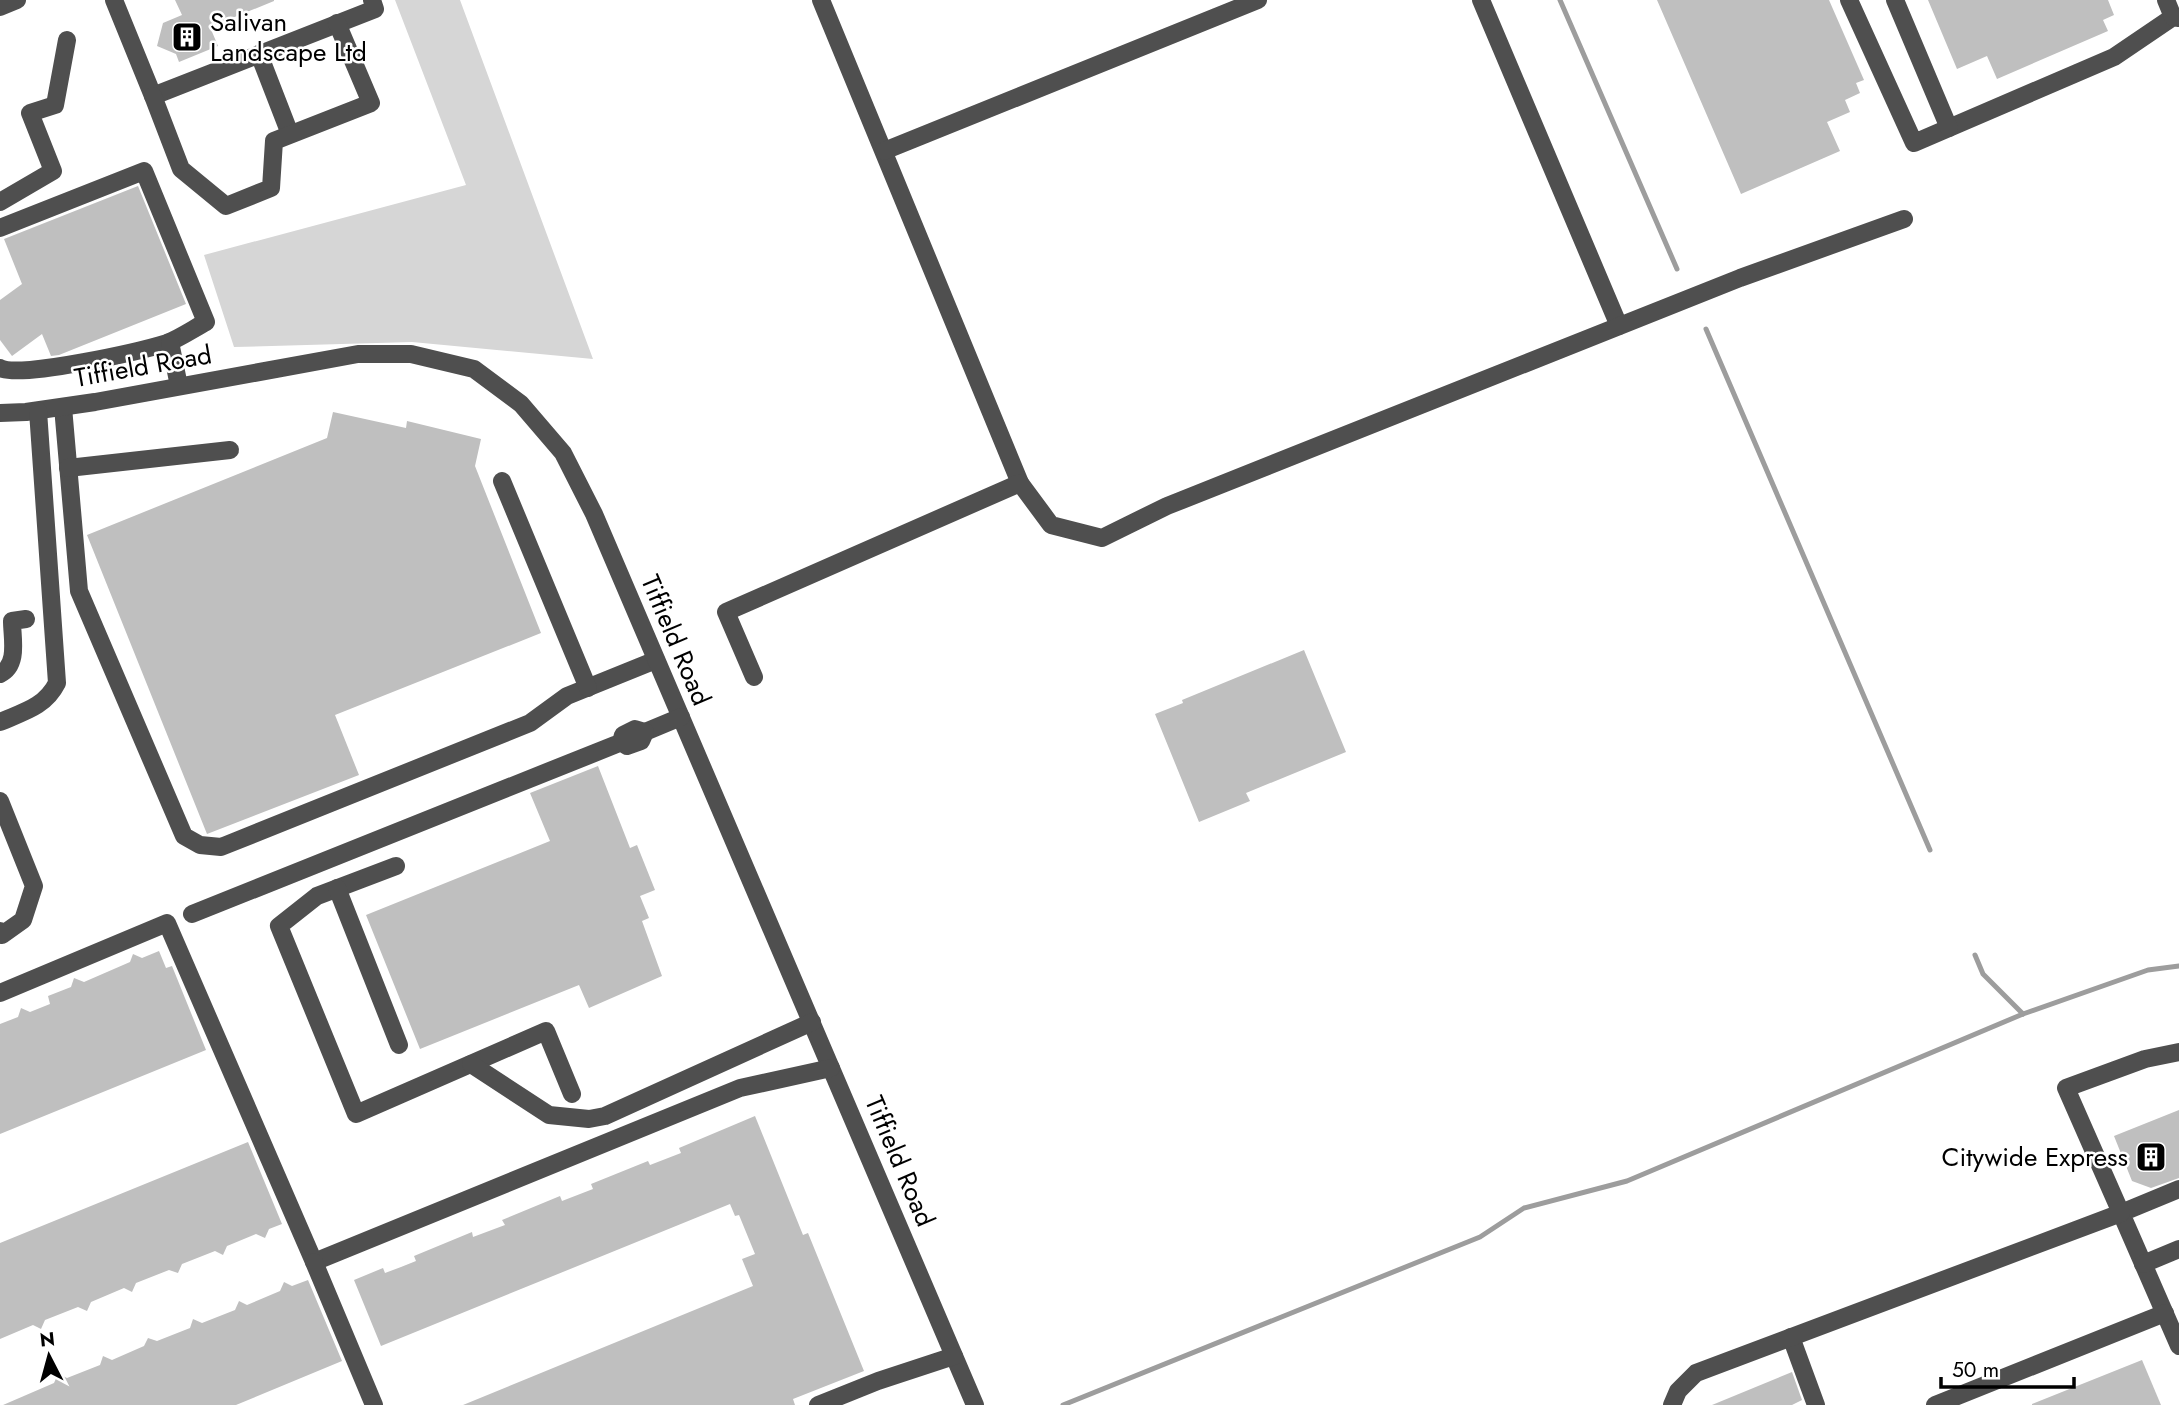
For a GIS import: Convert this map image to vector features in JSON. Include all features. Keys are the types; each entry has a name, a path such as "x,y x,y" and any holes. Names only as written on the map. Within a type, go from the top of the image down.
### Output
{"street":[{"path":"0,7 17,0"},
{"path":"114,0 181,169 226,206 271,188 274,141 371,103 337,23"},
{"path":"153,96 375,9 372,0"},
{"path":"821,0 1020,483 1051,525 1102,538 1167,506 1619,326 1740,278 1904,219"},
{"path":"884,150 1258,0"},
{"path":"1481,0 1619,326"},
{"path":"1849,0 1914,143 2114,57 2172,11"},
{"path":"1895,0 1949,128"},
{"path":"0,202 52,171 30,113 55,105 68,40"},
{"path":"259,54 290,134"},
{"path":"0,228 144,171 206,322 170,342 131,353 7,372 0,368"},
{"path":"170,342 179,386"},
{"name":"Tiffield Road","path":"0,413 63,407 358,354 411,354 474,369 522,404 563,453 593,514 975,1405"},
{"path":"63,407 79,591 184,836 200,845 221,848 517,729 530,723 567,696 656,660"},
{"path":"0,722 39,705 51,696 57,683 38,411"},
{"path":"68,468 230,450"},
{"path":"502,481 588,688"},
{"path":"754,677 726,612 1020,483"},
{"path":"0,674 11,664 13,656 13,620"},
{"path":"192,914 621,741 627,746 641,741 645,732 681,717"},
{"path":"0,801 34,886 23,920 1,934"},
{"path":"396,866 317,896 279,926 356,1114 546,1031 572,1094"},
{"path":"337,888 399,1045"},
{"path":"0,993 167,923 374,1405"},
{"path":"471,1064 550,1115 589,1119 605,1116 811,1022"},
{"path":"2179,1052 2145,1059 2066,1088 2179,1346"},
{"path":"314,1262 740,1088 831,1068"},
{"path":"1672,1405 1678,1391 1696,1373 2179,1189"},
{"path":"2143,1264 2179,1249"},
{"path":"1935,1405 2165,1313"},
{"path":"1791,1337 1816,1405"},
{"path":"818,1405 878,1381 954,1356"}],"shaded area":[{"path":"395,0 460,0 593,359 412,342 234,347 204,255 466,185"}],"building":[{"name":"Salivan Landscape Ltd","path":"175,0 274,1 210,27 218,46 179,62 176,54 157,46 163,23 182,15"},
{"path":"1657,0 1829,0 1864,80 1856,83 1860,93 1845,100 1850,112 1827,122 1840,151 1741,194"},
{"path":"1928,0 2108,0 2114,15 2103,20 2108,31 1997,79 1987,56 1957,69"},
{"path":"138,186 186,304 59,355 51,356 42,334 12,356 0,340 0,300 22,284 4,239"},
{"path":"333,412 406,428 407,421 481,439 475,466 541,633 335,715 359,775 207,834 87,535 327,438"},
{"path":"1304,650 1346,752 1246,793 1250,801 1199,822 1155,714 1183,703 1182,700"},
{"path":"598,766 630,848 637,845 655,890 640,896 649,918 642,921 662,976 589,1008 579,985 420,1049 366,915 550,841 530,793"},
{"path":"159,951 166,968 172,966 206,1050 0,1134 0,1024 18,1017 21,1008 30,1012 50,1004 48,996 71,987 74,978 84,982 130,962 133,954 142,958"},
{"name":"Citywide Express","path":"2179,1110 2179,1178 2151,1188 2132,1181 2114,1136"},
{"path":"755,1116 803,1235 808,1233 864,1371 793,1399 795,1405 463,1405 753,1286 742,1259 755,1254 739,1215 735,1216 730,1204 381,1346 354,1280 383,1268 385,1273 416,1261 414,1256 472,1232 473,1237 505,1225 502,1220 560,1196 562,1201 593,1189 591,1184 648,1161 650,1165 681,1153 679,1148"},
{"path":"248,1142 282,1224 269,1229 265,1238 256,1234 227,1246 223,1255 215,1251 182,1264 178,1273 169,1270 136,1283 132,1292 124,1288 91,1302 87,1311 78,1307 45,1320 41,1329 33,1325 0,1339 0,1243"},
{"path":"308,1280 342,1361 236,1405 3,1405 54,1383 58,1374 67,1378 100,1365 103,1356 112,1360 144,1346 148,1338 157,1341 190,1328 193,1319 202,1323 235,1310 239,1301 247,1305 280,1291 284,1282 292,1286"},
{"path":"2142,1360 2161,1405 2032,1405 2032,1404"},
{"path":"1792,1372 1802,1400 1792,1405 1712,1405"}],"waterway":[{"path":"1560,0 1677,269"},
{"path":"1706,329 1930,850"},
{"path":"1975,955 1983,974 2023,1014"},
{"path":"1063,1405 1480,1237 1524,1208 1627,1181 2023,1014 2148,970 2179,966"}],"place":[{"name":"Salivan Landscape Ltd","path":"187,37"},
{"name":"Citywide Express","path":"2151,1157"}]}
